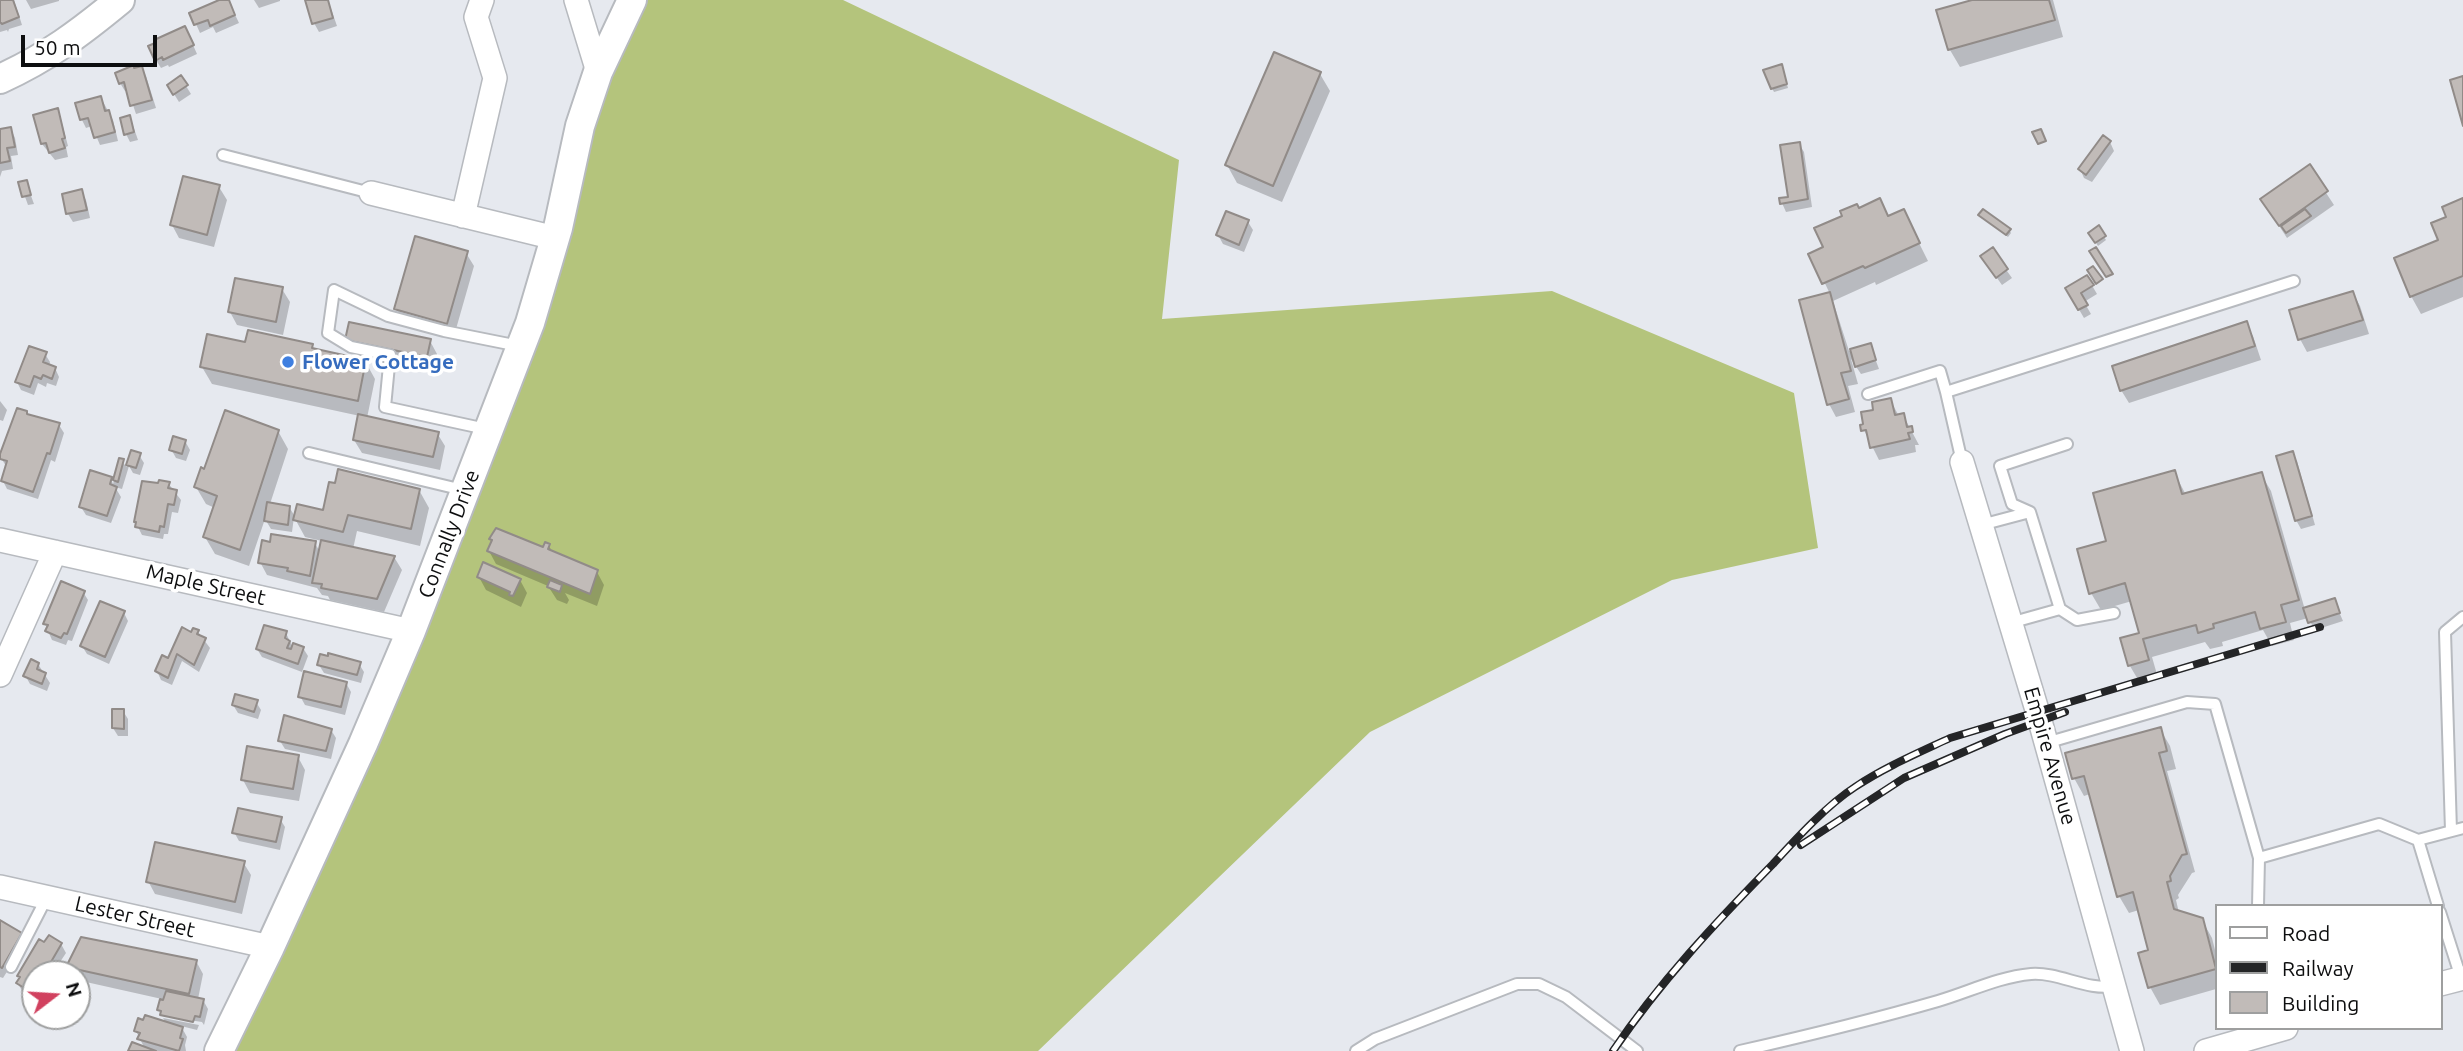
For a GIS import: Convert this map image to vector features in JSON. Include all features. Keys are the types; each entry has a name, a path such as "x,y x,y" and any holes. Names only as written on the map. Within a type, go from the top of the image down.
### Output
{"street":[{"path":"0,79 35,63 72,40 120,0"},
{"path":"463,216 495,78 476,17 482,0"},
{"path":"576,0 598,72"},
{"name":"Connally Drive","path":"219,1051 363,744 411,631 521,346 555,238 580,126 598,72 632,0"},
{"path":"370,193 555,238"},
{"name":"Empire Avenue","path":"1962,462 2046,743 2132,1051"},
{"name":"Maple Street","path":"0,540 411,631"},
{"path":"0,675 55,552"},
{"name":"Lester Street","path":"0,887 270,947"},
{"path":"2206,1051 2255,1033 2274,1030"}],"lane":[{"path":"223,155 370,193"},
{"path":"1946,392 2294,281"},
{"path":"489,429 385,407 390,355 351,347 328,333 334,290 388,316 444,331 521,346"},
{"path":"1868,394 1940,371 1962,462"},
{"path":"2067,443 2000,466 2012,504 2030,512 2060,609 2077,620 2114,613"},
{"path":"309,453 465,491"},
{"path":"1981,525 2030,512"},
{"path":"2010,623 2060,609"},
{"path":"2451,831 2445,632 2463,617"},
{"path":"2046,743 2188,702 2215,704 2259,858 2258,904"},
{"path":"2259,858 2379,824 2418,840 2463,828"},
{"path":"2418,840 2437,904"},
{"path":"11,967 47,897"},
{"path":"2442,921 2455,980"},
{"path":"1740,1051 1892,1014 1965,994 2000,980 2033,974 2097,988 2115,986"},
{"path":"1356,1051 1375,1039 1517,984 1539,984 1566,997 1637,1051"}],"green space":[{"path":"631,0 843,0 1179,160 1162,319 1552,291 1794,393 1818,548 1672,580 1370,732 1038,1051 228,1051 266,941 390,645 522,347"}],"building":[{"path":"0,0 13,0 19,17 2,24"},
{"path":"219,0 229,0 235,15 210,26 208,20 194,25 189,13"},
{"path":"305,0 328,0 333,18 312,24"},
{"path":"1972,0 2049,0 2055,20 1948,50 1936,10"},
{"path":"185,26 194,45 163,60 162,57 155,61 148,46 155,43 154,40"},
{"path":"1274,52 1321,72 1273,186 1225,165"},
{"path":"1782,64 1787,84 1771,89 1763,70"},
{"path":"134,65 134,68 142,66 152,100 130,106 124,82 119,84 115,73"},
{"path":"181,75 188,85 173,95 167,85"},
{"path":"2463,76 2463,126 2450,80"},
{"path":"101,96 105,111 109,110 115,132 94,138 88,118 80,120 75,103"},
{"path":"58,108 65,148 49,153 46,143 41,144 33,115"},
{"path":"130,115 134,132 124,135 120,118"},
{"path":"11,127 15,147 7,148 10,161 0,163 0,129"},
{"path":"2041,129 2046,141 2038,144 2032,132"},
{"path":"2103,135 2111,141 2086,175 2078,169"},
{"path":"1800,142 1808,199 1780,204 1779,198 1788,197 1780,145"},
{"path":"2310,164 2328,191 2279,226 2260,199"},
{"path":"183,176 220,185 207,235 170,225"},
{"path":"27,180 31,195 22,197 18,182"},
{"path":"82,189 87,210 66,214 62,194"},
{"path":"1880,198 1888,216 1904,209 1920,243 1822,284 1808,254 1823,247 1814,228 1842,216 1840,211 1857,204 1859,208"},
{"path":"2463,198 2463,276 2410,297 2394,258 2438,240 2431,223 2446,217 2442,207"},
{"path":"1983,209 2011,229 2006,235 1978,215"},
{"path":"2305,209 2311,216 2286,233 2281,226"},
{"path":"1226,211 1249,220 1239,245 1216,235"},
{"path":"2099,225 2106,236 2095,243 2088,233"},
{"path":"415,236 468,251 447,324 394,309"},
{"path":"1993,247 2008,269 1996,278 1980,256"},
{"path":"2096,247 2113,274 2106,277 2089,251"},
{"path":"2093,266 2103,279 2096,284 2087,270"},
{"path":"2087,275 2094,285 2081,293 2088,305 2078,310 2065,288"},
{"path":"235,278 283,287 276,322 228,312"},
{"path":"2353,291 2363,320 2298,340 2289,310"},
{"path":"1830,292 1851,371 1841,373 1849,399 1827,405 1799,300"},
{"path":"2247,321 2255,346 2120,391 2112,366"},
{"path":"349,322 431,339 427,357 345,340"},
{"path":"248,330 313,344 312,348 366,360 358,401 200,367 207,334 245,342"},
{"path":"1871,343 1876,360 1855,367 1850,349"},
{"path":"29,346 47,352 43,362 56,367 52,379 43,375 41,379 34,376 30,387 15,382"},
{"path":"1891,398 1895,415 1904,413 1907,427 1912,426 1913,432 1908,433 1910,439 1870,448 1866,430 1861,431 1861,412 1873,410 1872,402"},
{"path":"17,408 27,411 27,414 60,423 33,492 1,481 7,461 0,459 0,454"},
{"path":"225,410 279,430 240,550 203,537 217,496 194,487 201,467 204,469"},
{"path":"358,414 439,432 433,457 353,440"},
{"path":"173,436 186,440 182,454 169,450"},
{"path":"131,450 141,453 136,468 126,465"},
{"path":"2293,451 2312,516 2295,521 2276,456"},
{"path":"119,458 124,459 118,482 113,480"},
{"path":"338,469 420,489 411,529 348,515 343,532 293,520 297,504 323,510 329,482 335,483"},
{"path":"90,470 112,477 110,484 117,487 107,516 79,507"},
{"path":"2175,470 2182,494 2262,472 2299,600 2281,605 2286,622 2260,629 2255,612 2213,624 2214,628 2198,633 2196,625 2143,639 2149,660 2128,666 2120,638 2139,633 2125,583 2089,594 2077,549 2106,541 2093,493"},
{"path":"159,480 170,482 168,488 177,490 174,505 168,504 164,527 160,526 159,532 135,527 142,481 158,483"},
{"path":"267,502 290,506 288,525 264,521"},
{"path":"496,528 543,547 545,542 550,544 548,549 598,570 590,594 487,551 492,540 489,539"},
{"path":"271,534 316,541 310,576 287,571 288,568 258,563 262,540 270,542"},
{"path":"321,540 395,556 377,599 321,588 322,584 312,583"},
{"path":"483,562 521,579 513,596 509,595 510,592 477,577"},
{"path":"550,580 562,585 560,592 547,587"},
{"path":"61,581 85,591 67,634 64,633 61,638 45,631 48,625 43,624"},
{"path":"2335,598 2340,613 2308,623 2303,608"},
{"path":"100,601 125,611 105,657 80,646"},
{"path":"264,625 287,631 285,638 290,641 287,648 291,649 293,643 304,647 298,664 256,649"},
{"path":"182,627 191,632 193,628 199,630 197,634 206,638 194,665 177,654 168,678 155,671 162,655 168,658"},
{"path":"328,653 361,662 357,675 317,665 320,654 328,656"},
{"path":"31,659 39,663 37,669 46,673 42,684 23,676"},
{"path":"304,671 347,682 341,707 298,697"},
{"path":"235,694 258,700 254,712 232,705"},
{"path":"112,709 124,709 124,729 112,728"},
{"path":"284,715 332,729 326,751 278,741"},
{"path":"2161,727 2167,751 2159,753 2187,854 2182,855 2170,876 2171,881 2167,882 2174,909 2203,918 2214,970 2148,988 2138,953 2148,950 2133,892 2117,897 2084,776 2072,779 2065,753"},
{"path":"247,746 299,755 293,789 241,780"},
{"path":"238,808 282,817 276,842 232,833"},
{"path":"155,842 245,861 235,902 146,882"},
{"path":"0,920 22,933 2,968 0,967"},
{"path":"49,935 62,943 52,960 27,960 39,939 44,942"},
{"path":"81,937 197,960 189,994 91,972 91,960 70,960"},
{"path":"21,969 21,986 16,983 20,977 17,976"},
{"path":"166,991 204,999 200,1017 195,1016 193,1022 160,1015 161,1011 157,1010"},
{"path":"145,1015 183,1027 179,1051 137,1039 140,1033 134,1031 138,1018 143,1020"},
{"path":"132,1042 156,1051 128,1051"}],"railway":[{"path":"1613,1051 1669,977 1730,908 1823,813 1844,794 1866,780 1950,738 2320,627"},
{"path":"1801,845 1904,778 2005,734 2065,712"}],"place":[{"name":"Flower Cottage","path":"288,362"}]}
